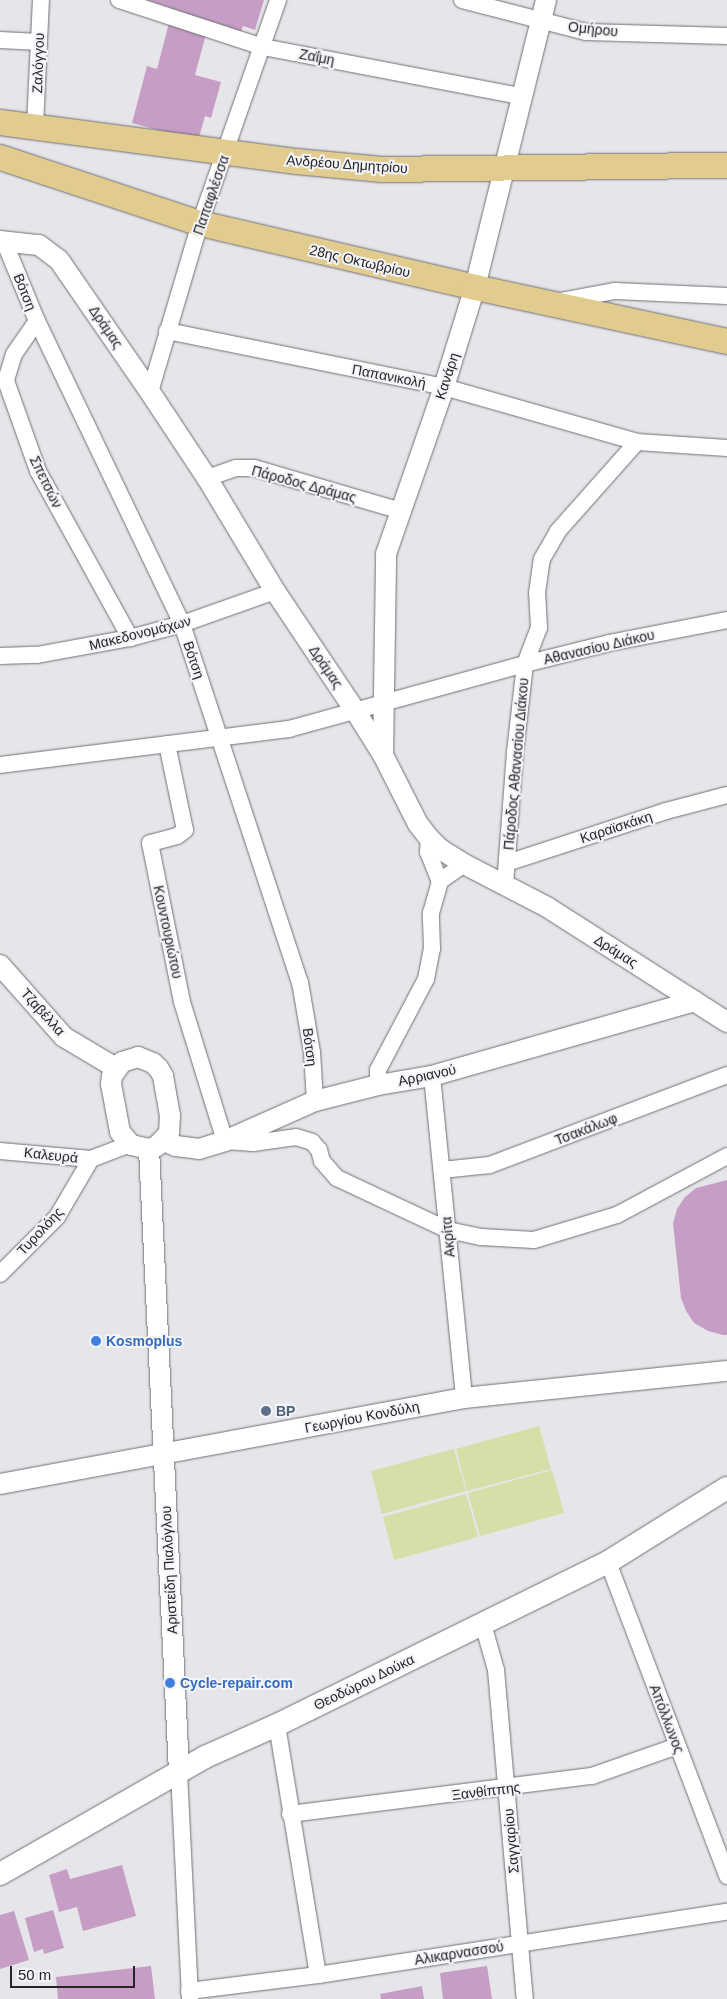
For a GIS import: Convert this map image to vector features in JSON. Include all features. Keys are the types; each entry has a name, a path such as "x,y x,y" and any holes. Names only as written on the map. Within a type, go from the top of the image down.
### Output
{"main road":[{"name":"Ανδρέου Δημητρίου","path":"0,122 382,169 727,165"},
{"path":"33,167 35,126"},
{"name":"28ης Οκτωβρίου","path":"0,157 200,223 475,288 727,340"},
{"name":"Θεοδώρου Δούκα","path":"0,1874 205,1757 277,1724 608,1562 727,1488"}],"street":[{"name":"Ζαλόγγου","path":"35,126 41,0"},
{"name":"Ζαΐμη","path":"119,0 263,47 520,96"},
{"name":"Παπαφλέσσα","path":"150,392 166,331 200,223 278,0"},
{"name":"Ομήρου","path":"462,0 586,32 727,36"},
{"name":"Κανάρη","path":"383,755 386,554 444,387 475,288 520,96 546,0"},
{"path":"0,40 39,42"},
{"name":"Βότση","path":"2,241 37,321 182,624 300,982 312,1052 315,1101"},
{"name":"Δράμας","path":"2,241 39,245 59,260 207,478 275,591 383,755 411,812 429,838 440,849 464,864 546,907 727,1022"},
{"path":"551,303 615,292 727,296"},
{"name":"Σπετσών","path":"37,321 14,354 6,380 38,471 130,638"},
{"name":"Παπανικολή","path":"166,331 444,387 637,442 727,448"},
{"name":"Πάροδος Αθανασίου Διάκου","path":"505,885 515,752 525,664 539,628 537,593 542,559 558,531 637,442"},
{"name":"Πάροδος Δράμας","path":"207,478 236,468 254,468 401,511"},
{"name":"Μακεδονομάχων","path":"0,656 38,655 130,638 182,624 275,591"},
{"name":"Αθανασίου Διάκου","path":"356,712 525,664 618,642 727,620"},
{"path":"0,765 288,729 356,712"},
{"name":"Κουντουριώτου","path":"167,744 185,830 177,836 150,843 182,1002 225,1141"},
{"name":"Καραϊσκάκη","path":"507,863 651,815 727,795"},
{"path":"378,1085 378,1070 426,979 432,949 431,913 440,881 428,852 429,838"},
{"path":"440,881 464,864"},
{"name":"Τζαβέλλα","path":"0,965 64,1037 116,1068"},
{"name":"Αρριανού","path":"148,1144 198,1149 225,1141 315,1101 378,1085 432,1076 695,1001"},
{"path":"138,1057 153,1063 163,1076 170,1115 169,1133 148,1144 120,1132 111,1084 116,1068 129,1058 138,1057"},
{"name":"Τσακάλωφ","path":"442,1170 490,1165 727,1075"},
{"name":"Ακρίτα","path":"432,1076 464,1398"},
{"path":"225,1141 253,1143 296,1137 312,1142 337,1178 448,1230 481,1236 534,1240 617,1215 727,1156"},
{"name":"Καλευρά","path":"0,1151 91,1159 148,1144"},
{"name":"Αριστείδη Πιαλόγλου","path":"148,1144 190,1995"},
{"name":"Τυρολόης","path":"0,1274 57,1218 91,1159"},
{"name":"Γεωργίου Κονδύλη","path":"0,1484 464,1398 727,1371"},
{"name":"Απόλλωνος","path":"608,1562 727,1876"},
{"name":"Σαγγαρίου","path":"483,1624 496,1670 524,1999"},
{"path":"277,1724 290,1814 318,1975"},
{"name":"Ξανθίππης","path":"290,1814 592,1776 677,1746"},
{"name":"Αλικαρνασσού","path":"190,1995 727,1912"}],"green space":[{"path":"539,1426 551,1469 467,1491 456,1449"},
{"path":"454,1449 466,1491 382,1514 371,1471"},
{"path":"552,1470 564,1513 480,1536 468,1493"},
{"path":"466,1494 478,1537 394,1560 383,1517"}],"building":[{"path":"147,0 264,0 255,30 243,26 240,34 170,12 171,8"},
{"path":"169,23 206,34 195,75 221,82 211,118 205,116 198,141 132,123 147,66 157,69"},
{"path":"727,1180 727,1335 723,1335 708,1331 694,1323 686,1311 681,1298 673,1223 677,1209 685,1197 696,1188"},
{"path":"122,1865 136,1916 83,1931 77,1907 59,1912 49,1875 67,1869 70,1879"},
{"path":"53,1910 64,1948 44,1954 43,1949 34,1952 25,1918"},
{"path":"14,1911 29,1960 0,1969 0,1915"},
{"path":"151,1966 155,1999 58,1999 56,1977"},
{"path":"487,1966 492,1999 443,1999 440,1973"},
{"path":"422,1986 424,1999 381,1999 380,1994"}],"place":[{"name":"Kosmoplus","path":"96,1341"},
{"name":"BP","path":"266,1411"},
{"name":"Cycle-repair.com","path":"170,1683"}]}
